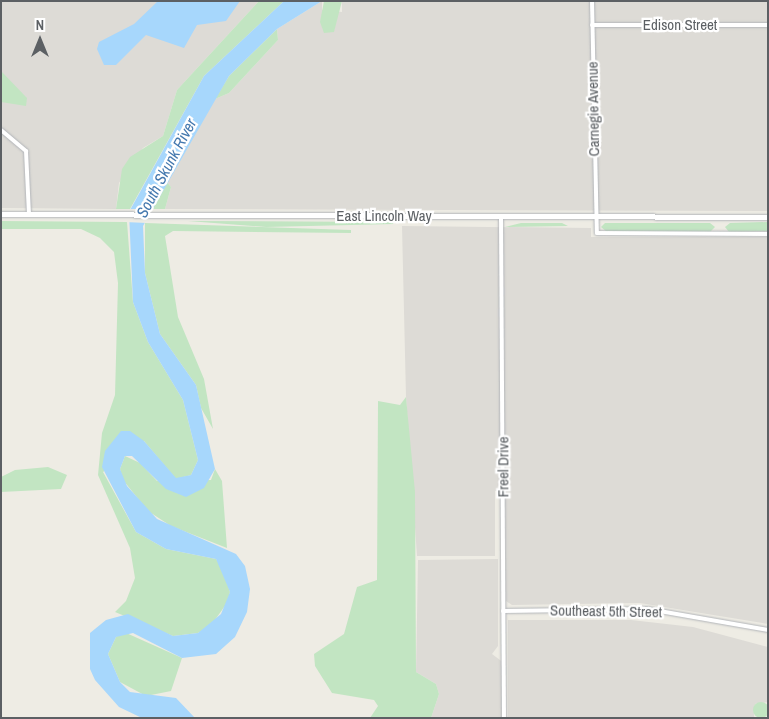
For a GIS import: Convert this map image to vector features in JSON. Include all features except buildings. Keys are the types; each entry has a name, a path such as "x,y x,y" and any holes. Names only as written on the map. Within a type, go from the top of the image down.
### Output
{"main road":[{"name":"East Lincoln Way","path":"1,214 768,217"}],"street":[{"name":"Carnegie Avenue","path":"592,1 594,217"},
{"name":"Edison Street","path":"592,25 768,25"},
{"path":"1,130 26,150 29,214"},
{"name":"Freel Drive","path":"502,217 504,718"},
{"path":"594,217 601,235 768,234"},
{"name":"Southeast 5th Street","path":"503,611 648,609 768,630"}],"shaded area":[{"path":"1,1 259,1 177,90 163,136 143,148 119,183 116,209 2,208"},
{"path":"322,1 322,10 342,12 342,1 768,1 768,211 165,209 171,187 167,182 215,99 229,93 278,40 277,29"},
{"path":"402,226 591,228 591,237 768,237 768,624 640,603 512,605 506,601 505,491 495,491 495,556 417,556 406,397"},
{"path":"498,559 498,646 492,654 504,663 504,718 431,718 439,694 436,684 416,672 418,560"},
{"path":"508,620 631,620 693,627 768,647 768,702 755,704 754,718 508,718"}],"green space":[{"path":"259,1 284,1 204,76 130,209 116,209 122,169 130,157 163,136 177,90"},
{"path":"324,1 342,1 334,32 324,33 320,22"},
{"path":"277,29 278,40 229,93 215,99 229,76"},
{"path":"1,71 27,98 26,106 1,102"},
{"path":"167,182 171,187 165,209 150,209"},
{"path":"1,221 127,222 133,302 148,342 183,400 198,460 191,475 176,479 144,441 103,472 136,532 166,549 216,559 222,567 230,592 227,603 212,624 198,633 173,636 115,612 126,601 135,578 130,548 98,475 102,433 115,395 118,283 114,252 100,238 81,229 1,229"},
{"path":"188,221 390,222 394,224 266,227"},
{"path":"768,222 768,231 729,232 725,227 730,223"},
{"path":"145,223 351,230 351,233 173,231 165,236 178,317 204,379 213,429 201,408 196,385 160,334 145,273"},
{"path":"521,223 562,223 568,226 505,227"},
{"path":"605,223 710,223 715,227 710,232 607,232 601,227"},
{"path":"406,397 415,492 416,672 436,684 439,694 431,718 370,718 378,706 374,700 332,693 315,666 314,654 344,634 357,587 377,580 378,401 400,405"},
{"path":"125,456 140,463 157,481 211,480 215,469 222,481 227,548 171,526 148,511 123,480 120,469"},
{"path":"48,467 67,475 61,489 1,492 1,477 15,470"},
{"path":"124,632 182,658 171,691 146,696 120,682 108,654 116,637"},
{"path":"758,702 764,702 769,707 767,716 758,718 753,713 753,707"}],"water":[{"path":"158,1 240,1 226,21 197,25 184,48 146,35 116,65 104,65 97,49 99,42 134,24"},
{"name":"South Skunk River","path":"284,1 322,1 277,29 229,76 143,226 145,273 160,334 196,385 215,469 204,488 186,497 166,489 132,456 125,456 120,469 127,486 157,519 236,554 245,566 250,589 247,612 235,637 216,654 182,658 133,633 116,637 108,654 120,682 130,692 176,698 195,718 142,718 119,707 95,680 90,669 90,633 106,620 128,614 173,636 198,633 221,614 230,592 216,559 166,549 136,532 102,467 105,451 121,431 130,431 144,441 176,478 191,475 198,460 183,400 148,342 133,302 129,212 204,76"}],"pier":[{"path":"127,209 153,209 147,223 125,222"}]}
